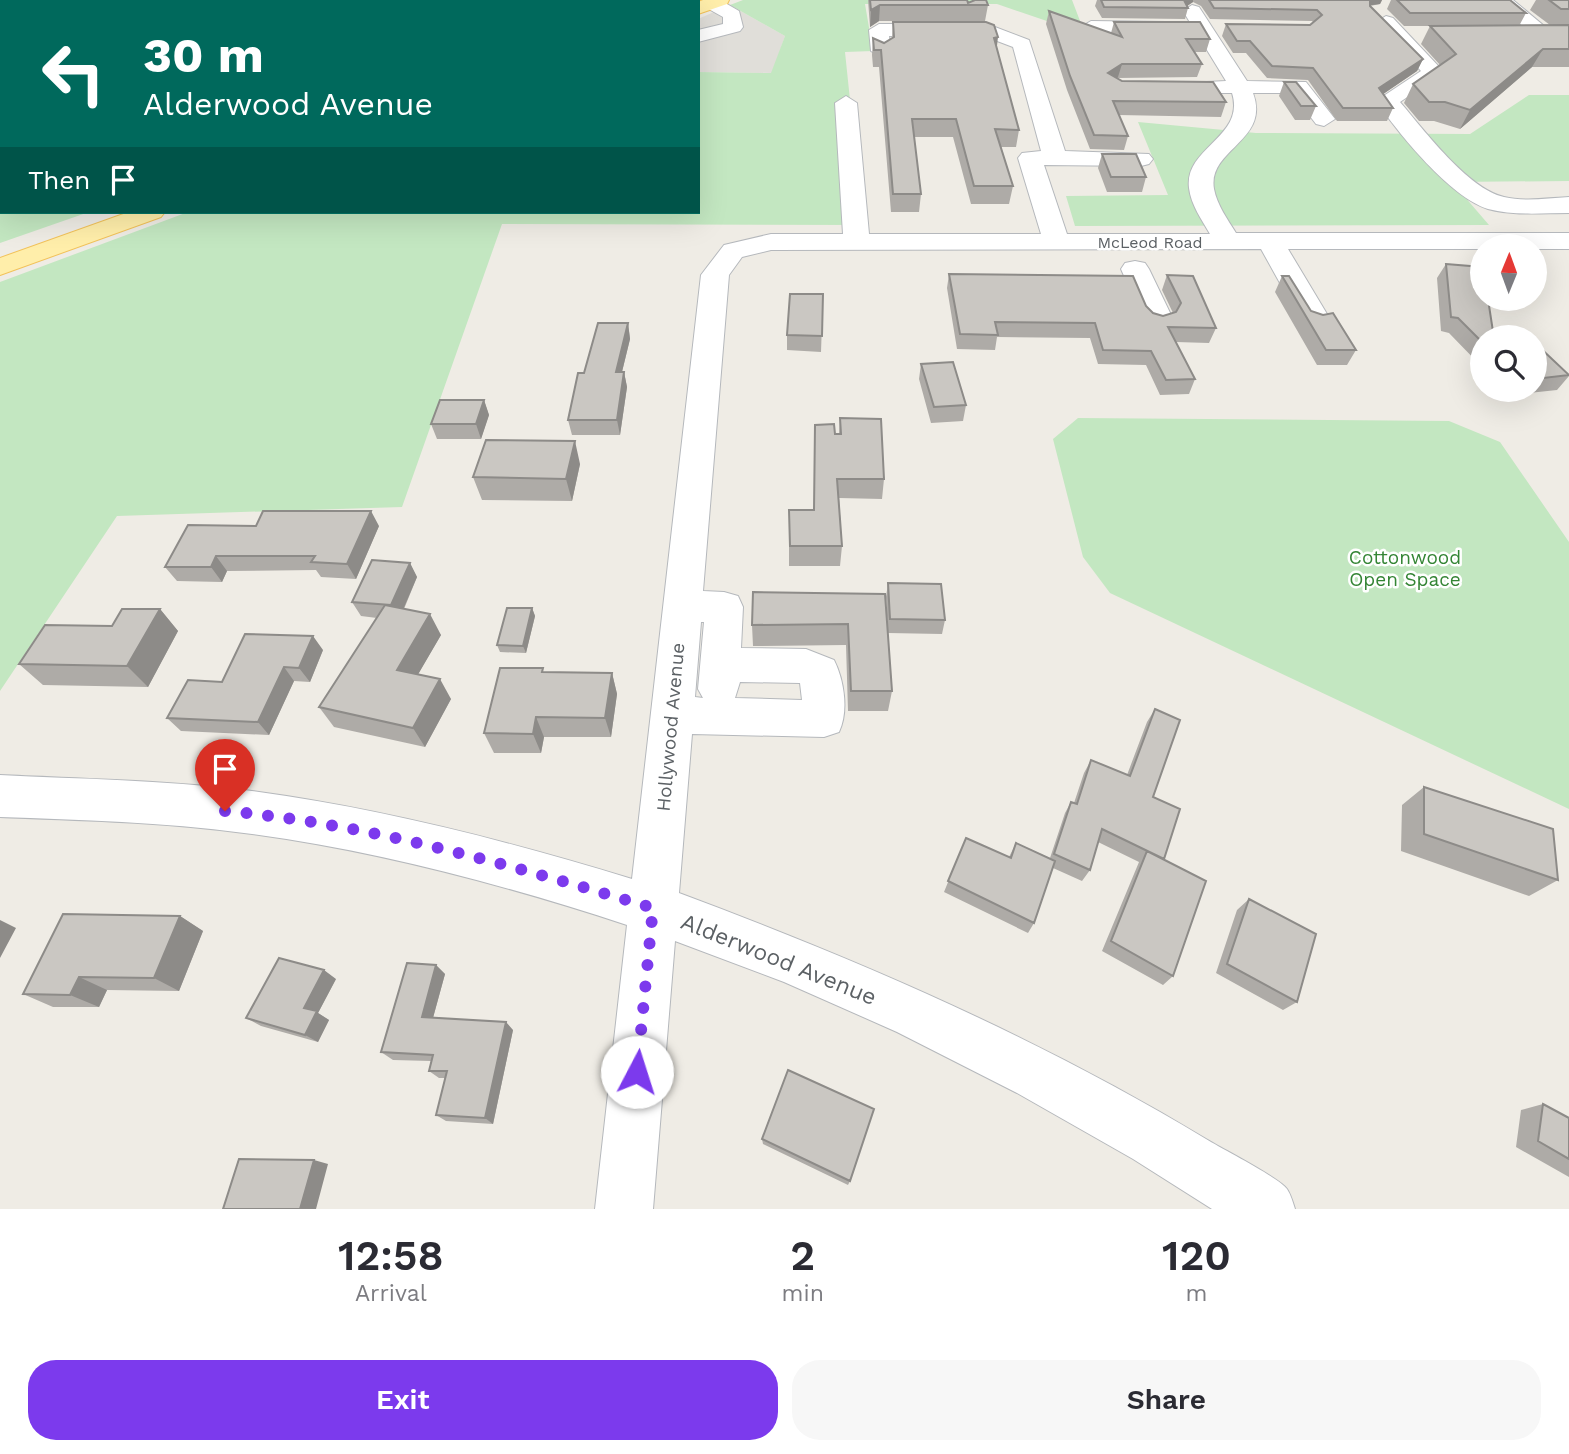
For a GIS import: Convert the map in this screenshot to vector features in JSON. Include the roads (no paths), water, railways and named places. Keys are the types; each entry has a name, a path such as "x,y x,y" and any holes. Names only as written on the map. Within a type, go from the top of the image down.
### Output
{"main road":[{"path":"0,267 146,214"}],"street":[{"path":"1501,0 1545,35"},
{"path":"700,35 733,27 732,16 710,4"},
{"path":"1374,11 1434,72 1387,101 1446,167 1487,200 1514,205 1569,205"},
{"path":"1091,27 1197,19 1228,28"},
{"path":"1197,19 1240,87 1246,113 1241,127 1209,161 1200,180 1206,203 1228,242"},
{"path":"881,51 879,30 987,30 1022,44 1055,158"},
{"path":"1398,35 1425,35"},
{"path":"1518,35 1569,35"},
{"path":"1199,87 1298,87 1324,119"},
{"path":"846,103 857,242"},
{"path":"1057,242 1030,158 1141,159"},
{"name":"McLeod Road","path":"733,251 771,242 1569,241"},
{"path":"1106,242 1135,269 1158,318"},
{"path":"1135,269 1150,242"},
{"path":"1270,242 1315,319"},
{"name":"Hollywood Avenue","path":"624,1209 670,715 715,275 733,251"},
{"path":"681,606 724,607 717,716"},
{"path":"670,715 824,719 820,672 806,666 721,665"},
{"name":"Alderwood Avenue","path":"0,796 125,802 274,815 378,834 492,860 653,908 946,1028 1107,1111 1266,1209"}],"park label":[{"name":"Cottonwood Open Space","path":"1405,568"}]}
